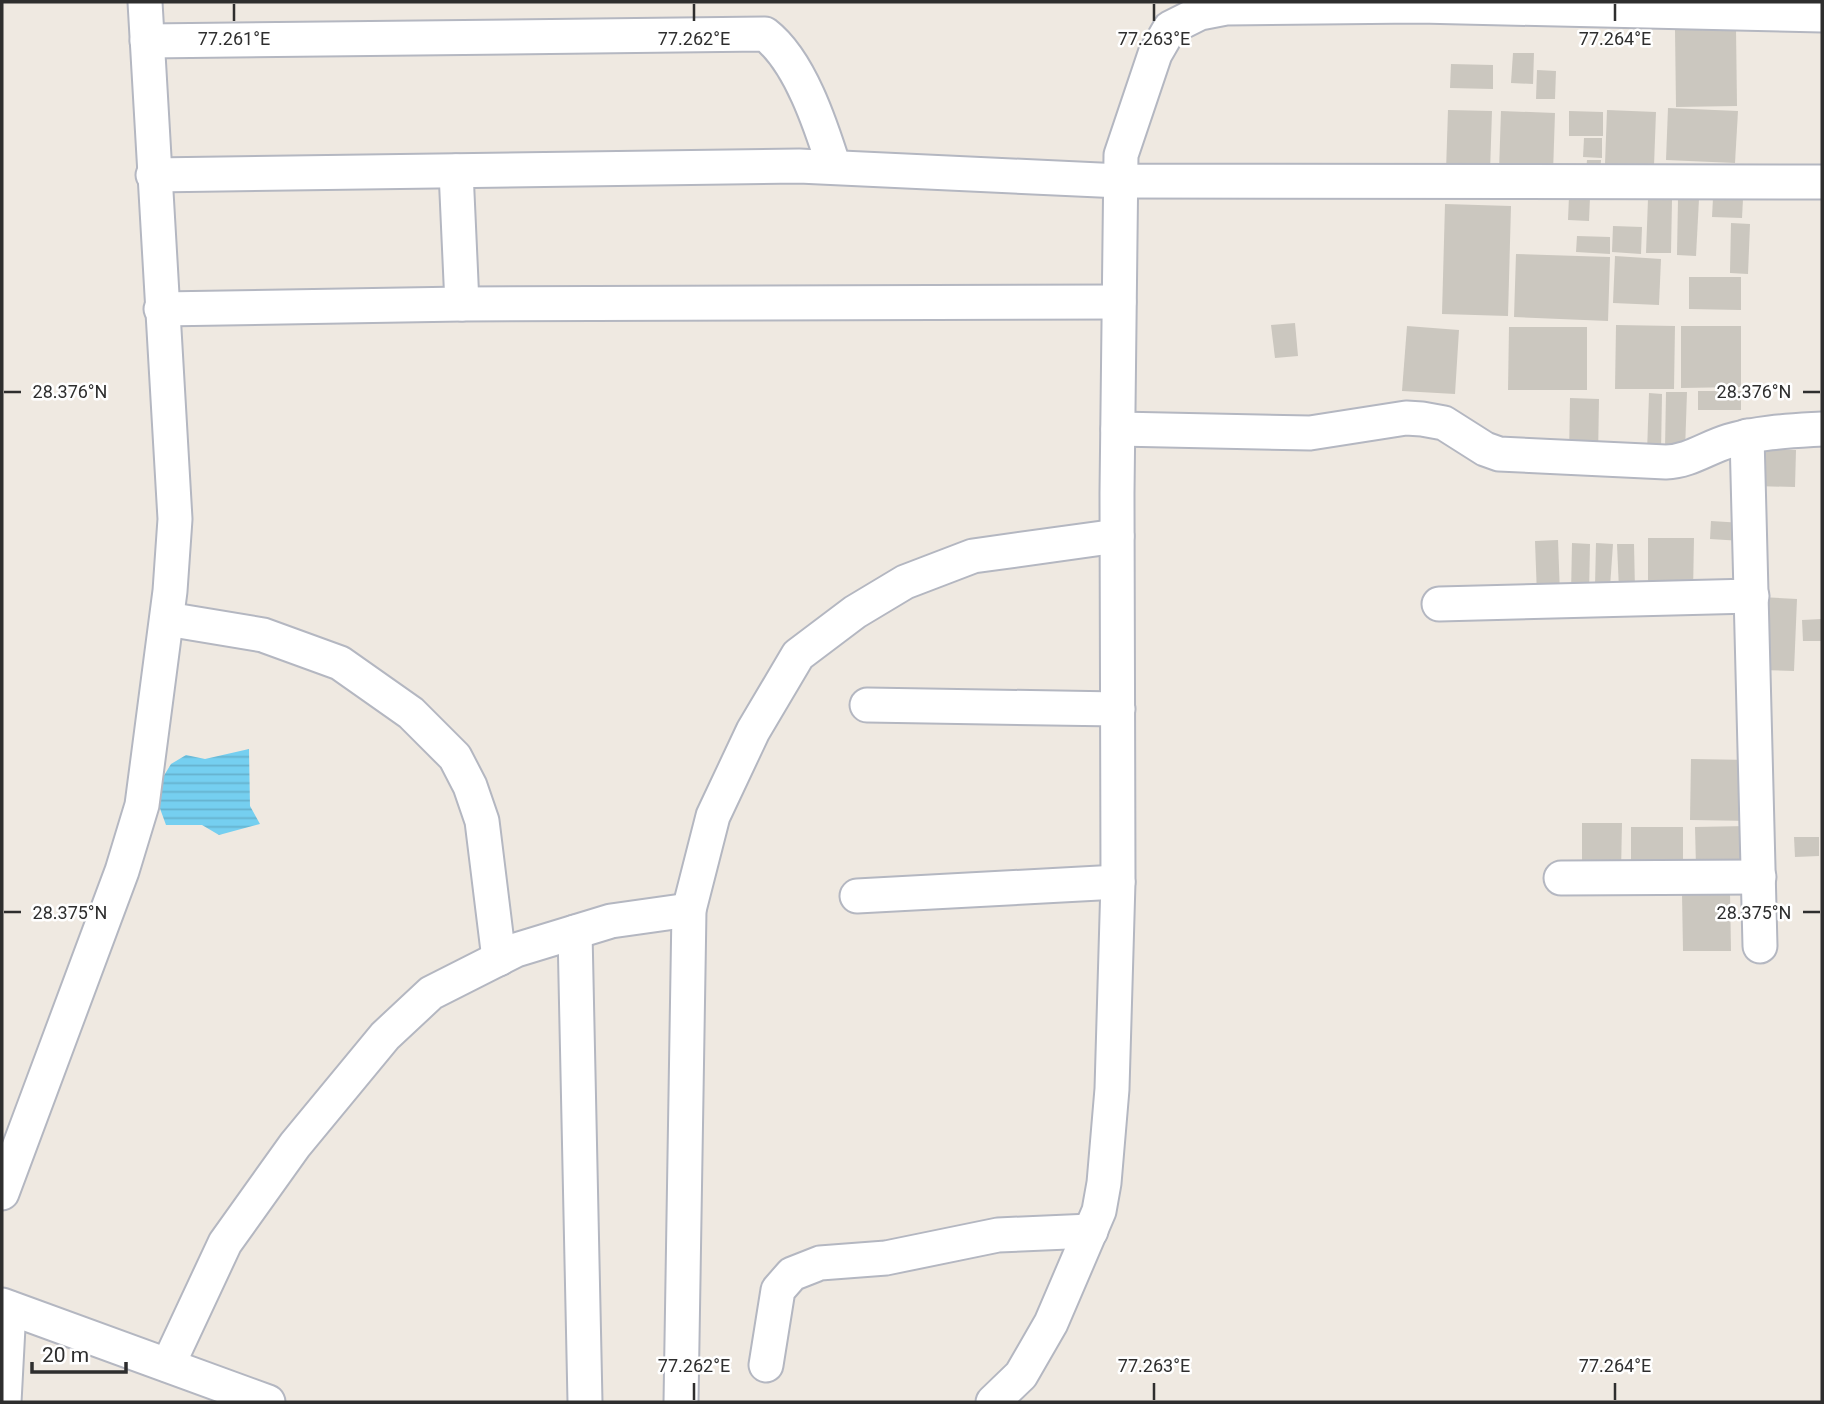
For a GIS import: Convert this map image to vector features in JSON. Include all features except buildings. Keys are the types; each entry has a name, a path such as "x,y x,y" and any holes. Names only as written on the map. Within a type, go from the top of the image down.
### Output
{"street":[{"path":"2,1193 122,871 142,805 167,619 175,519 145,2"},
{"path":"993,1402 1021,1375 1075,1273 1091,1231 1104,1183 1112,1089 1118,882 1117,536 1121,155 1155,54 1170,29 1199,13 1226,8 1419,6 1822,15"},
{"path":"147,41 765,34 778,44 818,118 834,167"},
{"path":"153,175 834,167 1121,181 1822,182"},
{"path":"456,171 462,304"},
{"path":"161,309 462,304 1119,302"},
{"path":"1118,429 1310,433 1406,418 1444,423 1485,449 1499,454 1666,462 1686,461 1746,436 1822,429"},
{"path":"1746,436 1760,946"},
{"path":"681,1402 689,910 713,816 753,731 798,655 855,612 905,582 973,556 1117,536"},
{"path":"1439,604 1752,596"},
{"path":"167,619 263,635 340,663 411,713 454,757 470,786 482,821 499,959"},
{"path":"867,705 1118,709"},
{"path":"1562,878 1759,877"},
{"path":"857,896 1118,882"},
{"path":"168,1365 225,1242 295,1145 386,1036 431,993 516,950 611,921 689,910"},
{"path":"575,932 585,1402"},
{"path":"766,1365 778,1290 792,1274 820,1263 897,1256 998,1235 1091,1231"},
{"path":"4,1402 5,1306 268,1402"}],"water":[{"path":"249,749 250,806 260,824 219,835 202,825 166,825 154,792 171,764 186,755 205,759"}]}
